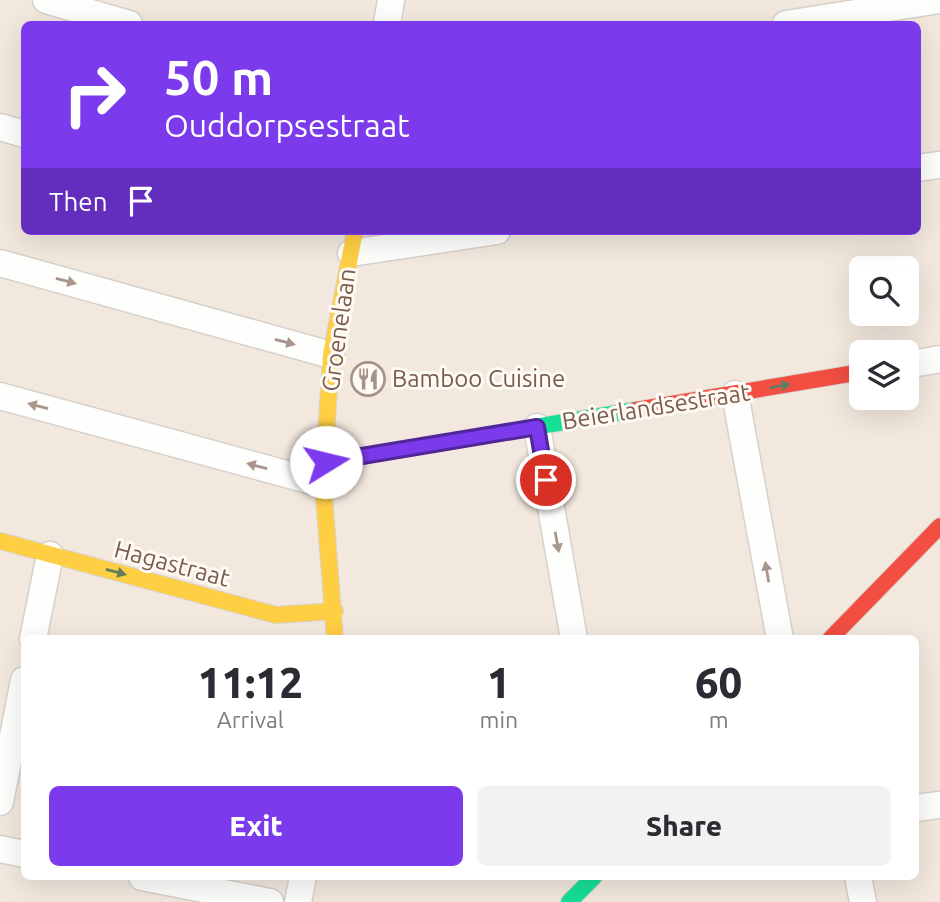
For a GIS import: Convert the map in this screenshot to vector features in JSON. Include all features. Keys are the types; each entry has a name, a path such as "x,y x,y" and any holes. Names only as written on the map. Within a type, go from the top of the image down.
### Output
{"street":[{"path":"46,0 119,21"},
{"path":"388,21 391,0"},
{"path":"805,21 939,0"},
{"path":"0,127 21,133"},
{"path":"921,167 940,165"},
{"path":"353,242 445,235"},
{"name":"Groenelaan","path":"335,635 324,473 331,355 353,242"},
{"path":"0,263 331,355"},
{"path":"919,363 940,359"},
{"name":"Beierlandsestraat","path":"324,473 537,427 849,374"},
{"path":"735,394 779,635"},
{"path":"0,396 324,473"},
{"path":"537,427 573,635"},
{"path":"834,635 940,526"},
{"name":"Hagastraat","path":"0,541 276,615 335,611"},
{"path":"34,635 50,555"},
{"path":"0,802 21,695"},
{"path":"919,808 940,805"},
{"path":"0,849 21,853"},
{"path":"157,880 270,902"},
{"path":"298,902 302,880"},
{"path":"569,902 591,880"},
{"path":"859,880 863,902"}],"shaded area":[{"path":"0,0 940,0 940,902 0,902"}],"traffic: fast":[{"path":"326,462 636,410"},
{"path":"569,902 591,880"}],"traffic: slow":[{"path":"335,635 323,484 331,355 354,235"},
{"path":"0,541 276,615 335,611"}],"traffic: jam":[{"path":"636,410 849,374"},
{"path":"834,635 940,526"}],"place":[{"name":"Bamboo Cuisine","path":"368,379"}],"route":[{"path":"326,462 537,427 546,480"}]}
